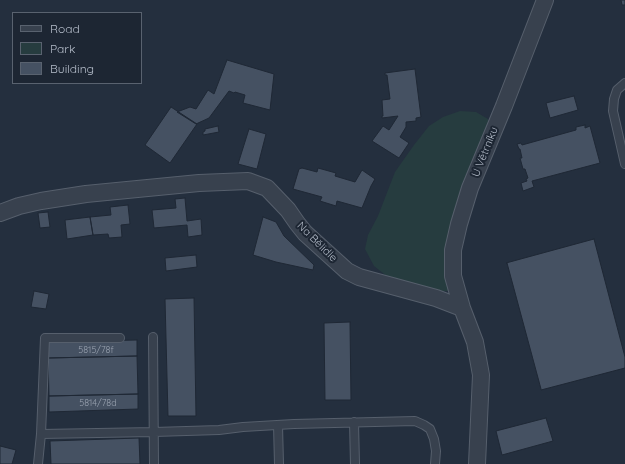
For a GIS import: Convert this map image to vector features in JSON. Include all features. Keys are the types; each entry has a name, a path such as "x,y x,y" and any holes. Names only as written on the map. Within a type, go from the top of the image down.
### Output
{"street":[{"name":"U Větrníku","path":"462,308 453,276 453,250 459,224 470,188 545,0"},
{"name":"Na Bělidle","path":"0,213 19,206 86,194 199,183 248,181 267,188 288,210 305,233 346,271 359,277 436,298 462,308"},
{"path":"462,308 475,342 481,375 477,464"}],"lane":[{"path":"625,83 617,90 614,99 613,111 625,164"},
{"path":"153,337 154,464"},
{"path":"38,464 41,434 45,338 120,338"},
{"path":"41,434 219,430 278,425 415,421 430,429 434,439 436,451 435,464"},
{"path":"354,422 355,464"},
{"path":"278,425 279,464"}],"green space":[{"path":"460,111 476,112 488,119 489,131 452,285 448,291 442,291 388,277 374,266 365,249 368,235 378,216 395,172 429,126 443,117"}],"building":[{"path":"621,0 625,0 625,5 622,5"},
{"path":"227,60 274,74 270,110 243,103 245,95 229,91 209,118 196,124 177,112 190,107 196,109 208,90 214,94"},
{"path":"415,69 421,117 416,118 416,121 406,122 406,127 400,137 409,143 399,158 372,141 383,126 389,130 398,116 382,118 382,100 390,99 387,75 385,75 385,73"},
{"path":"574,96 578,110 550,118 546,103"},
{"path":"171,107 197,124 170,163 145,145"},
{"path":"585,125 585,128 590,126 600,163 532,181 534,187 523,191 521,183 527,181 526,179 528,178 525,169 523,169 520,158 522,158 520,149 517,144 521,143 522,145 576,130 576,127"},
{"path":"218,126 219,132 203,135 205,129"},
{"path":"249,129 266,134 257,169 238,164"},
{"path":"302,168 317,172 318,168 336,173 335,176 355,182 362,170 375,179 362,208 337,201 336,206 320,201 322,197 293,189 299,169"},
{"path":"185,198 187,221 201,219 202,235 188,237 187,225 154,228 152,210 176,208 175,199"},
{"path":"128,205 130,224 121,225 122,237 109,238 108,234 93,235 90,217 111,215 110,207"},
{"path":"48,212 50,227 40,228 38,213"},
{"path":"90,217 93,235 67,239 65,220"},
{"path":"263,217 276,222 284,236 314,265 313,270 276,262 253,255"},
{"path":"594,239 625,357 625,368 541,390 506,263"},
{"path":"196,255 197,267 166,271 165,258"},
{"path":"34,291 49,294 46,309 31,307"},
{"path":"194,298 196,416 168,416 165,299"},
{"path":"350,322 351,400 325,400 324,323"},
{"path":"137,340 137,356 48,358 48,342"},
{"path":"137,356 138,394 49,396 48,358"},
{"path":"138,394 138,409 49,412 49,396"},
{"path":"546,418 553,441 502,455 496,431"},
{"path":"139,438 140,464 51,464 50,441"},
{"path":"0,446 16,450 12,464 0,464"}]}
